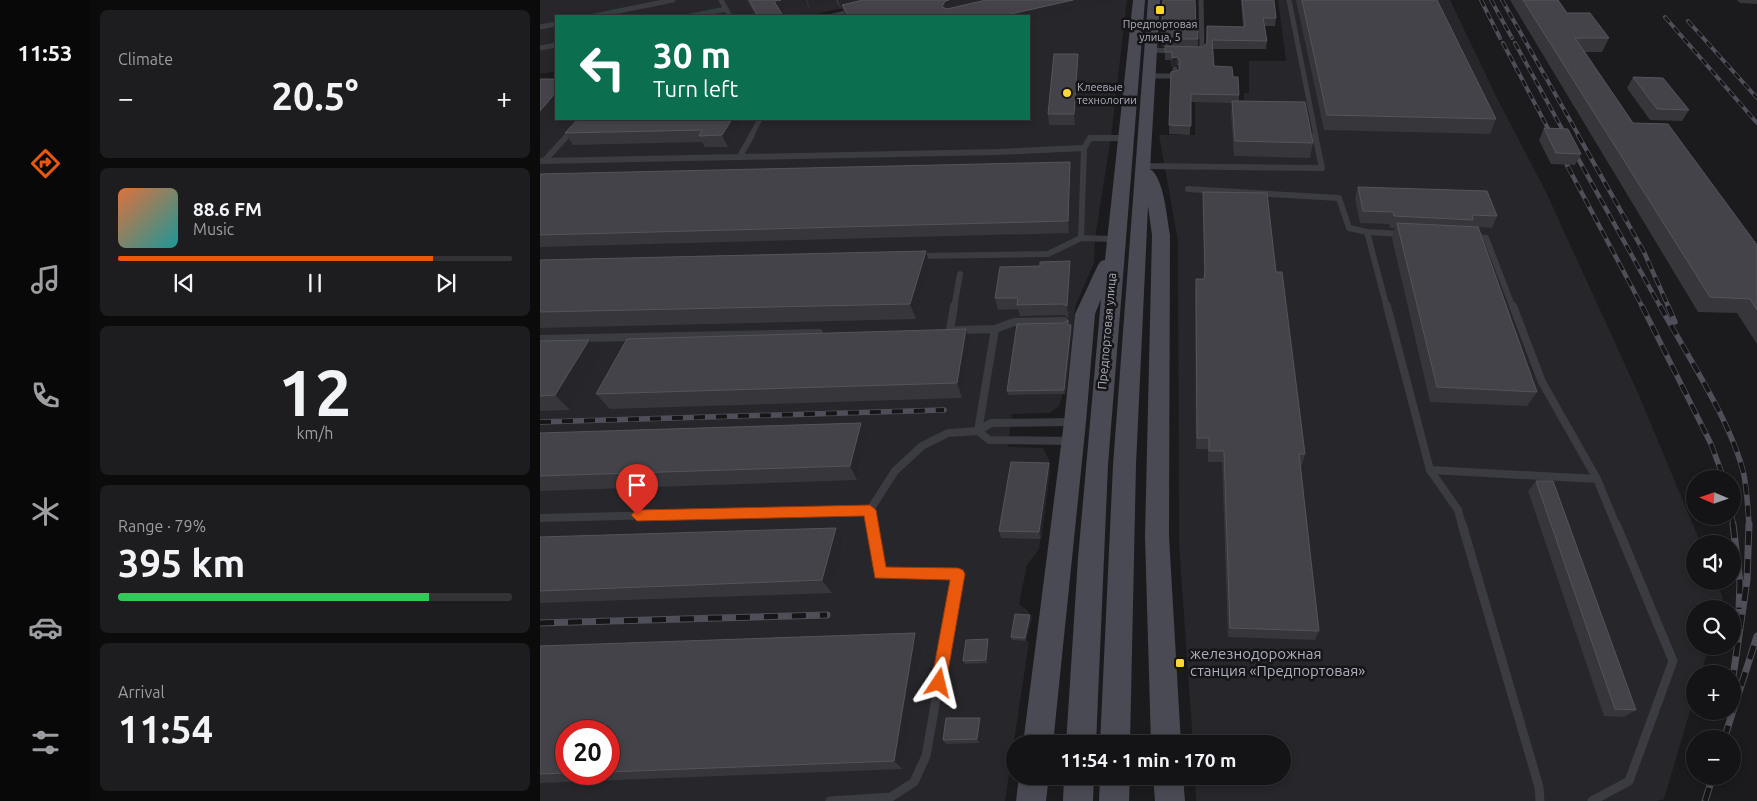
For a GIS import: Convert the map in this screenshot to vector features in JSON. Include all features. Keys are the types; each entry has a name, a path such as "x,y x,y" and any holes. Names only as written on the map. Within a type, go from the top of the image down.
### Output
{"main road":[{"name":"Предпортовая улица","path":"1080,735 1097,458 1114,245 1139,0"},
{"name":"Предпортовая улица","path":"1115,735 1128,366 1154,0"},
{"path":"1143,166 1154,190 1161,235 1157,536 1166,735"},
{"path":"1039,735 1086,314 1114,245"},
{"path":"1031,801 1033,785"},
{"path":"1078,801 1079,785"},
{"path":"1114,801 1115,785"},
{"path":"1169,785 1170,801"}],"street":[{"path":"831,15 900,0"}],"lane":[{"path":"599,15 674,0"},
{"path":"721,0 729,15"},
{"path":"1192,51 1202,51 1201,0"},
{"path":"1143,166 1322,168 1289,0"},
{"path":"696,15 726,9"},
{"path":"540,27 555,24"},
{"path":"540,48 555,45"},
{"path":"1150,50 1182,51"},
{"path":"1149,76 1175,76 1175,69"},
{"path":"542,161 581,120"},
{"path":"740,156 759,120"},
{"path":"1081,238 1084,148 1090,138 1126,138"},
{"path":"542,161 987,152 1084,148"},
{"path":"1188,189 1338,198 1349,228 1367,232 1406,234"},
{"path":"1367,232 1430,470 1458,510 1539,787 1540,801"},
{"path":"1466,237 1486,238 1542,382 1597,479 1673,661 1629,781 1592,801"},
{"path":"908,256 1048,254 1081,238 1114,245"},
{"path":"950,330 960,274"},
{"path":"940,330 995,329 1014,322 1064,321"},
{"path":"978,431 995,329"},
{"path":"540,339 823,333"},
{"path":"830,801 891,797 914,782 926,756 958,574 880,574 870,510 895,471 922,446 948,433 978,431 992,422 1074,431"},
{"path":"978,431 989,440 1074,431"},
{"path":"1430,470 1597,479"},
{"path":"540,518 870,510"}],"shaded area":[{"path":"540,0 880,0 811,15 555,15 555,71 540,74"},
{"path":"923,0 1127,0 1111,137 1095,238 1094,263 1075,307 1066,394 1063,394 1059,406 1050,413 1012,414 1008,447 1043,448 1050,462 1039,549 1027,565 1019,604 1027,610 1032,618 1026,641 1029,642 1015,735 1006,735 1007,785 1005,801 540,801 540,87 555,84 555,120 1030,120 1030,15"},
{"path":"1278,0 1450,0 1497,98 1546,192 1638,393 1686,508 1686,525 1693,525 1697,535 1686,535 1686,590 1720,590 1723,598 1722,600 1686,600 1686,655 1706,655 1704,665 1686,665 1687,720 1664,799 1657,801 1196,801 1195,785 1291,785 1291,735 1192,735 1179,544 1178,241 1159,135 1195,135 1195,102 1236,102 1244,99 1244,93 1249,93 1249,61 1286,61"}],"building":[{"path":"749,0 781,0 774,1 782,15 757,15"},
{"path":"863,0 949,0 945,1 942,7 947,9 986,0 1073,0 1006,15 848,15 842,5"},
{"path":"1163,0 1195,0 1198,39 1161,39"},
{"path":"1242,0 1274,0 1276,18 1263,18 1267,41 1212,40 1214,66 1232,67 1233,77 1238,77 1239,95 1191,94 1191,126 1169,125 1171,72 1179,70 1180,61 1177,57 1172,58 1172,52 1165,52 1165,46 1203,47 1207,43 1207,26 1245,27"},
{"path":"1302,0 1437,0 1496,119 1327,115"},
{"path":"1523,0 1558,0 1567,13 1590,13 1609,38 1575,38 1633,123 1668,124 1757,245 1757,310 1750,299 1710,297"},
{"path":"1054,54 1078,54 1074,114 1048,114"},
{"path":"1633,77 1663,78 1689,110 1657,109"},
{"path":"540,79 555,79 555,93 540,111"},
{"path":"1232,101 1305,102 1313,143 1235,141"},
{"path":"577,120 731,120 722,135 699,136 702,130 565,133"},
{"path":"1544,128 1568,129 1581,154 1556,153"},
{"path":"1070,162 1068,221 540,235 540,174"},
{"path":"1358,187 1487,191 1497,216 1472,215 1473,220 1394,216 1393,212 1363,211"},
{"path":"1203,192 1267,193 1276,272 1282,272 1305,454 1299,454 1319,631 1230,628 1224,451 1209,451 1209,438 1197,438 1196,279 1204,279 1205,270"},
{"path":"1397,223 1478,227 1537,392 1437,387"},
{"path":"926,251 910,304 540,312 540,260"},
{"path":"1070,261 1067,306 1062,304 1017,305 1018,298 995,298 1000,267 1040,266 1040,262"},
{"path":"1068,320 1068,325 1071,325 1064,390 1007,391 1017,324 1064,323"},
{"path":"966,329 957,383 596,394 627,339"},
{"path":"589,340 555,395 540,396 540,341"},
{"path":"861,423 850,466 540,476 540,433"},
{"path":"1011,462 1049,463 1039,532 999,531"},
{"path":"1536,481 1553,481 1636,710 1615,709"},
{"path":"836,528 822,580 540,591 540,537"},
{"path":"1015,614 1030,615 1025,638 1011,637"},
{"path":"915,633 894,761 620,772 620,720 555,720 555,773 540,774 540,646"},
{"path":"988,639 986,660 963,661 966,640"},
{"path":"946,718 980,718 977,739 943,740"}],"railway":[{"path":"1481,0 1500,38"},
{"path":"1491,0 1512,38"},
{"path":"1502,0 1579,136"},
{"path":"1665,17 1757,123"},
{"path":"1688,21 1757,98"},
{"path":"1503,43 1552,136"},
{"path":"1515,43 1566,136"},
{"path":"1551,135 1643,308"},
{"path":"1565,135 1661,308"},
{"path":"1578,135 1644,252 1669,308"},
{"path":"1660,306 1708,389 1730,434 1744,475 1749,525"},
{"path":"1668,306 1675,322"},
{"path":"1643,308 1711,444 1721,470"},
{"path":"540,422 944,410"},
{"path":"1733,525 1740,583 1739,600"},
{"path":"1735,665 1747,580 1749,525"},
{"path":"540,623 827,615"},
{"path":"1727,730 1757,636"},
{"path":"1705,801 1710,785"}],"place":[{"name":"Предпортовая улица, 5","path":"1160,10"},
{"name":"Клеевые технологии","path":"1067,93"},
{"name":"железнодорожная станция «Предпортовая»","path":"1180,663"}],"route":[{"path":"637,515 870,510 880,574 958,574 939,683"}]}
